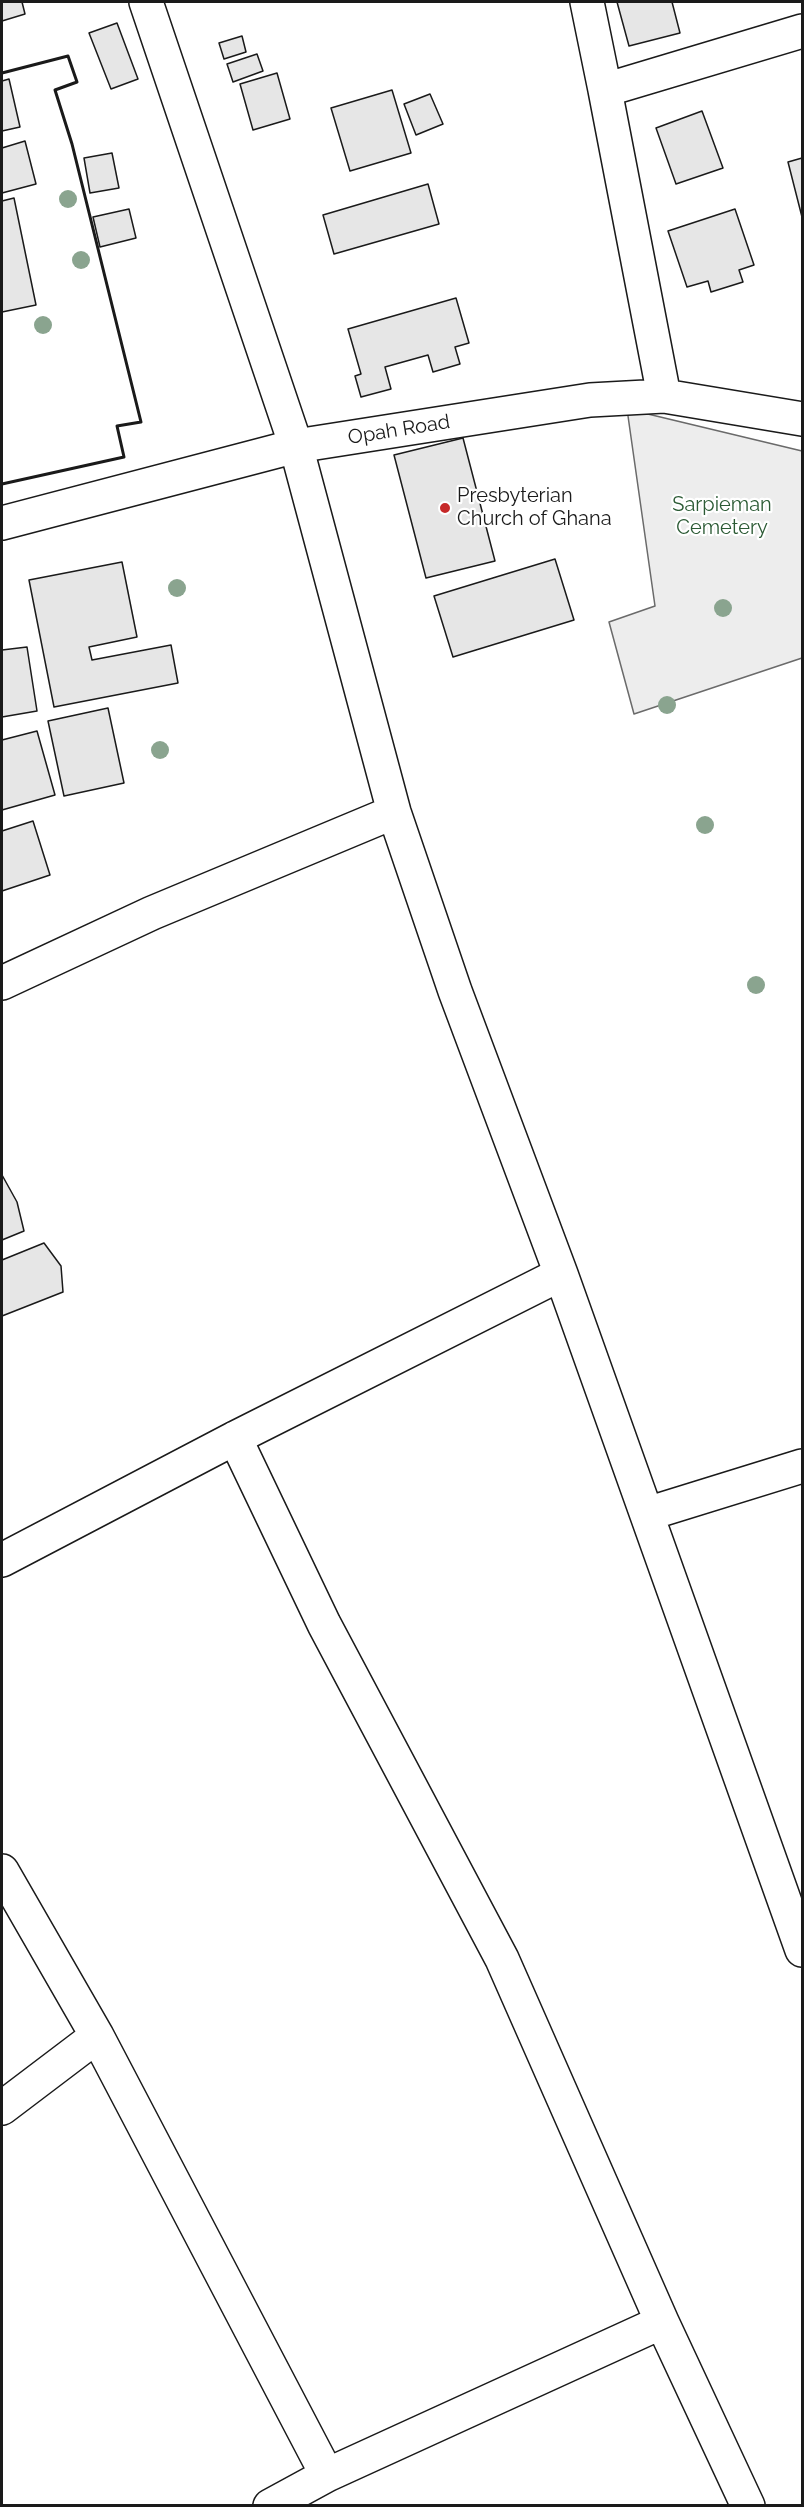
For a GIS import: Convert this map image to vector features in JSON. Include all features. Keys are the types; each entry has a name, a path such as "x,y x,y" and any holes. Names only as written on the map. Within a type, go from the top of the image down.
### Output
{"street":[{"path":"146,2 296,446 394,812 455,991 561,1274 802,1950"},
{"path":"587,2 664,396"},
{"path":"605,90 802,31"},
{"name":"Opah Road","path":"2,523 296,446 590,400 664,396 802,419"},
{"path":"2,983 152,913 394,812"},
{"path":"2,1560 235,1438 561,1274"},
{"path":"235,1438 324,1624 502,1959 662,2322 748,2505"},
{"path":"647,1514 802,1466"},
{"path":"2,1871 97,2036 327,2475"},
{"path":"2,2108 97,2036"},
{"path":"270,2505 327,2475 662,2322"}],"shaded area":[{"name":"Sarpieman Cemetery","path":"627,409 802,451 802,658 634,714 609,622 655,606"}],"building":[{"path":"2,2 22,2 25,14 2,21"},
{"path":"617,2 672,2 680,33 629,46"},
{"path":"117,23 138,79 111,89 89,33"},
{"path":"242,36 246,52 224,59 219,43"},
{"path":"257,54 263,71 233,82 227,64"},
{"path":"277,73 290,119 253,130 240,84"},
{"path":"9,79 20,127 2,131 2,81"},
{"path":"392,90 411,153 350,171 331,108"},
{"path":"430,94 443,124 416,135 404,104"},
{"path":"702,111 723,168 676,184 656,128"},
{"path":"25,141 36,184 2,193 2,148"},
{"path":"112,153 119,188 90,193 84,158"},
{"path":"802,158 802,217 788,162"},
{"path":"428,184 439,224 334,254 323,215"},
{"path":"14,198 36,305 2,312 2,201"},
{"path":"129,209 136,238 100,247 93,217"},
{"path":"735,209 754,265 739,270 743,282 711,292 708,281 687,287 668,231"},
{"path":"456,298 469,343 455,347 460,364 433,372 428,355 385,367 391,389 361,397 355,376 361,374 348,329"},
{"name":"Presbyterian Church of Ghana","path":"463,438 495,561 426,578 394,455"},
{"path":"555,559 574,620 453,657 434,596"},
{"path":"122,562 137,637 89,647 92,660 171,645 178,683 54,707 29,580"},
{"path":"27,647 37,711 2,717 2,650"},
{"path":"108,708 124,783 64,796 48,721"},
{"path":"37,731 55,795 2,810 2,740"},
{"path":"33,821 50,875 2,891 2,831"},
{"path":"2,1175 17,1202 24,1231 2,1240"},
{"path":"44,1243 61,1266 63,1292 2,1316 2,1260"}],"wall":[{"path":"2,73 68,56 77,82 55,90 72,144 141,422 117,426 124,457 2,484"}],"place":[{"name":"Presbyterian Church of Ghana","path":"445,508"}]}
